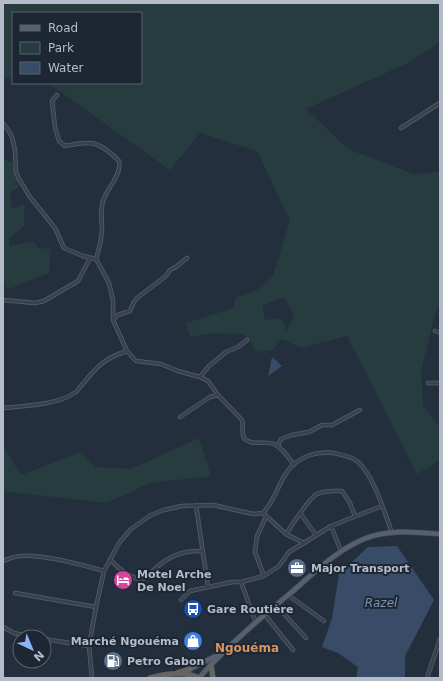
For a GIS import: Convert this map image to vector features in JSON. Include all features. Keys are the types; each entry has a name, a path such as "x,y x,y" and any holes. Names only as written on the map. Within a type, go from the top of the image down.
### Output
{"highway":[{"path":"211,664 213,678"},
{"path":"150,678 174,674 190,669"},
{"path":"174,674 199,678"}],"main road":[{"path":"199,678 221,653 341,551 366,538 392,532 440,534"},
{"path":"187,676 190,669 221,653"}],"street":[{"path":"57,95 52,101 52,110 59,141 62,145 65,146 83,142 93,143 102,146 119,161 120,165 117,174 103,201 102,231 96,259 109,283 113,300 113,320 127,351 138,362 161,364 208,381 218,395 242,420 243,435 245,438 253,443 267,442 278,446 294,465"},
{"path":"401,128 440,103"},
{"path":"3,123 10,131 12,137 15,150 17,175 30,198 54,228 64,248 96,259"},
{"path":"3,300 35,303 44,301 78,281 90,258"},
{"path":"113,320 118,315 130,311 137,298 156,284 170,270 187,258"},
{"path":"435,331 440,333"},
{"path":"200,377 209,366 226,352 238,347 247,340"},
{"path":"3,408 50,402 72,395 101,363 127,351"},
{"path":"428,383 440,383"},
{"path":"180,417 210,398 218,395"},
{"path":"278,446 280,439 309,432 322,426 332,425 360,410"},
{"path":"92,678 89,646 104,571 114,549 123,538 131,529 151,515 172,508 196,505 217,506 253,514 263,513 274,499 287,472 294,465 311,455 323,452 346,456 358,462 367,474 392,532"},
{"path":"286,534 300,513 316,494 325,491 342,491 355,516"},
{"path":"196,505 208,587"},
{"path":"181,600 190,591 232,582 241,582 264,576 279,566 288,552 331,526 382,506"},
{"path":"263,513 286,534 304,543"},
{"path":"300,513 316,535"},
{"path":"264,576 254,552 257,536 266,517"},
{"path":"331,526 341,551"},
{"path":"110,559 124,572 140,580 146,578 166,560 174,556 192,551 202,551"},
{"path":"3,561 21,556 28,556 46,558 104,571"},
{"path":"241,582 256,623"},
{"path":"15,593 96,607"},
{"path":"288,595 324,621"},
{"path":"276,605 306,638"},
{"path":"265,615 293,650"},
{"path":"3,627 12,632"},
{"path":"427,678 440,639"},
{"path":"52,641 89,646"}],"green space":[{"path":"3,3 440,3 440,42 408,63 306,109 348,149 413,174 440,172 440,303 434,318 421,370 423,406 440,428 440,460 417,474 347,336 301,348 282,339 272,350 256,352 244,334 213,333 190,337 186,323 233,308 236,298 258,289 273,276 290,220 257,151 200,133 170,170 49,84 142,84 142,12 12,12 12,76 3,80","holes":["284,297 294,316 287,331 281,318 265,320 262,306"]},
{"path":"3,157 4,160 12,162 19,187 10,193 12,209 24,204 24,226 9,238 10,246 33,241 38,248 51,249 49,273 7,290 3,281"},
{"path":"199,438 211,476 150,483 107,503 3,491 3,446 21,475 81,452 96,467 131,469"}],"water":[{"path":"272,357 282,366 268,376"},
{"name":"Razel","path":"397,546 434,600 405,656 405,678 356,678 358,667 338,653 322,647 332,618 339,574 368,547"}],"place":[{"name":"Major Transport","path":"297,568"},
{"name":"Motel Arche De Noel","path":"123,580"},
{"name":"Gare Routière","path":"193,609"},
{"name":"Marché Ngouéma","path":"193,641"},
{"name":"Petro Gabon","path":"113,661"}],"district":[{"name":"Ngouéma","path":"247,648"}]}
